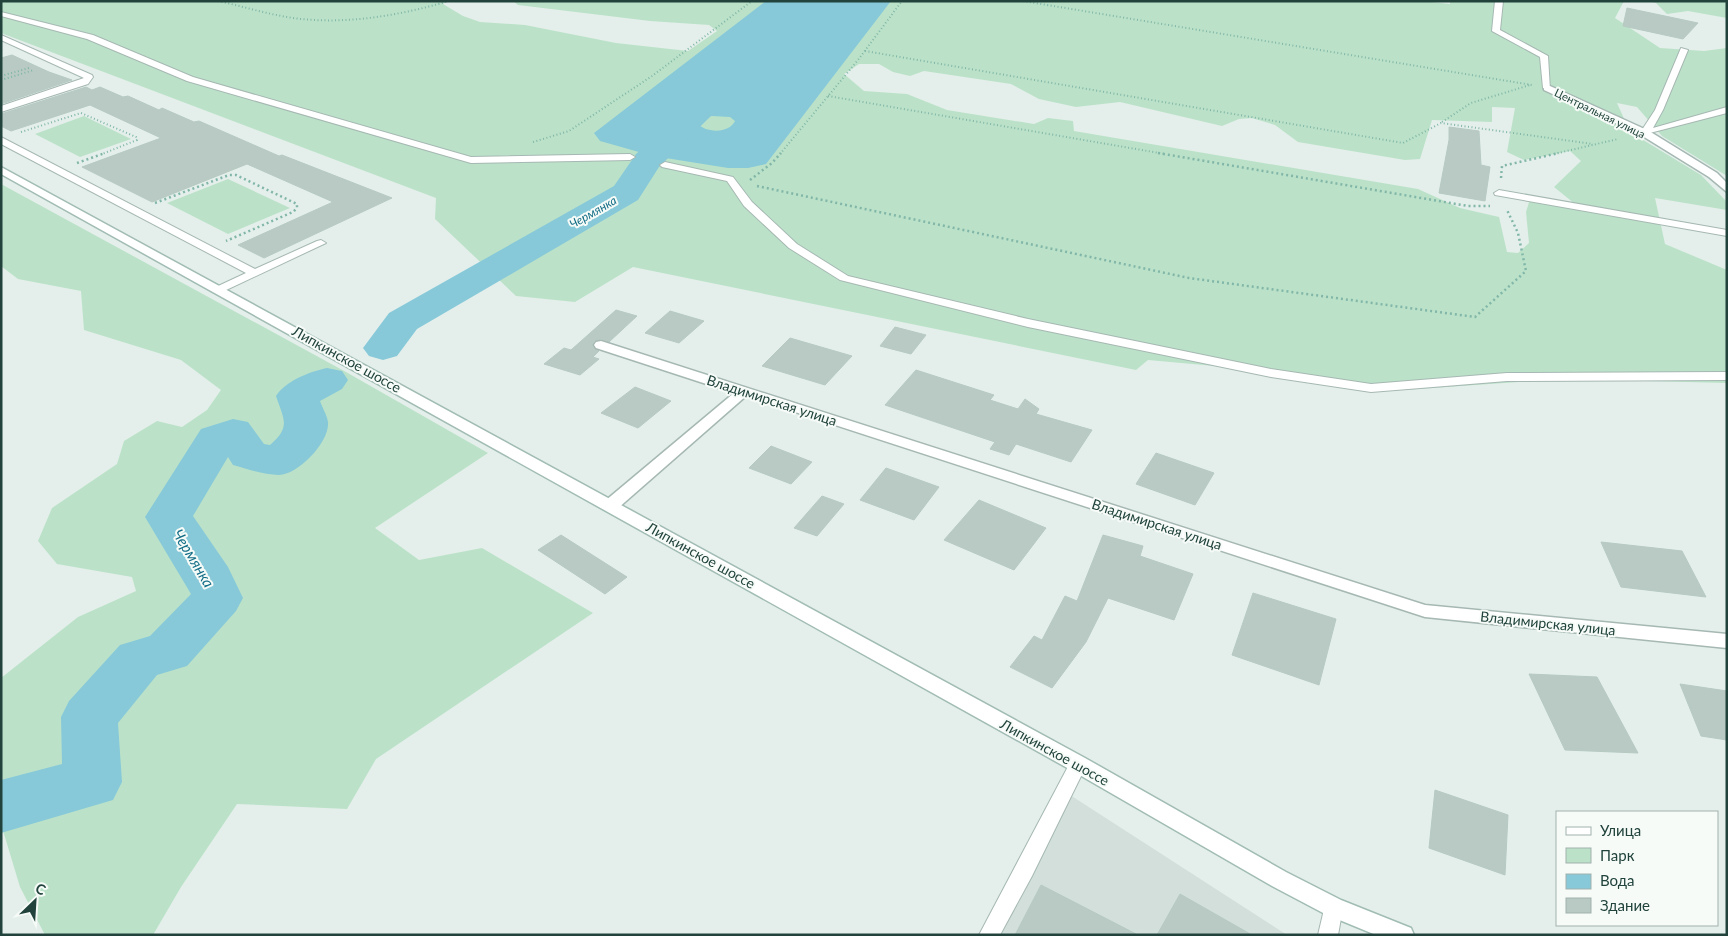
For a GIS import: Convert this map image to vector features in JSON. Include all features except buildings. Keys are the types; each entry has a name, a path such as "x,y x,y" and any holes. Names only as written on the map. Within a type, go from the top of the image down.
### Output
{"street":[{"name":"Центральная улица","path":"1547,88 1645,133 1712,175 1727,189"},
{"name":"Липкинское шоссе","path":"1,170 611,505 1333,907 1403,935"},
{"name":"Владимирская улица","path":"601,345 1425,611 1727,641"},
{"path":"611,505 744,391"}],"lane":[{"path":"1499,1 1496,30 1544,56 1547,88"},
{"path":"1,14 90,37 190,79 471,160 630,157"},
{"path":"1,37 89,77 89,80 1,109"},
{"path":"1,50 18,45"},
{"path":"1645,133 1659,110 1684,50"},
{"path":"1645,133 1727,110"},
{"path":"1,140 255,273"},
{"path":"665,165 730,180 748,204 793,246 844,278 1028,323 1270,373 1371,388 1507,377 1727,376"},
{"path":"1499,194 1727,233"},
{"path":"220,289 321,243"},
{"path":"989,935 1025,870 1078,764"},
{"path":"1328,935 1333,907"}],"path":[{"path":"218,1 301,19 365,20 415,12 449,1"},
{"path":"525,144 569,131 652,76 752,1"},
{"path":"746,184 772,163 865,50 902,1"},
{"path":"1023,1 1547,88"},
{"path":"865,50 1402,143 1441,123 1472,103 1530,85"},
{"path":"1,76 55,62"},
{"path":"1,80 55,62"},
{"path":"828,96 1468,206 1506,207"},
{"path":"20,133 81,113 136,137 137,140 132,143 58,170"},
{"path":"1441,123 1595,144"},
{"path":"730,180 1188,278 1475,317 1526,271 1518,233 1499,194 1502,166 1645,133"},
{"path":"136,211 229,175 236,176 297,204 298,208 292,212 208,248"}],"shaded area":[{"path":"1067,793 1287,935 980,935"}],"green space":[{"path":"1,1 447,1 443,4 463,16 480,22 525,25 616,43 688,51 717,31 709,25 650,21 518,5 513,1 772,1 662,88 693,160 884,1 1422,1 1450,4 1450,1 1624,1 1615,18 1660,48 1704,51 1727,48 1727,176 1662,136 1637,107 1617,103 1630,132 1701,175 1727,202 1727,210 1655,198 1665,244 1727,270 1727,383 1563,379 1403,390 1226,367 1148,360 1136,370 633,267 575,302 516,296 435,219 436,198 1,33","holes":["859,64 879,64 893,72 910,76 924,71 1011,84 1039,99 1076,107 1120,102 1222,126 1239,119 1252,118 1275,125 1298,142 1405,160 1420,159 1432,120 1492,122 1492,107 1515,108 1507,152 1524,160 1570,151 1581,161 1554,187 1575,204 1530,199 1526,212 1529,243 1518,253 1507,252 1499,217 1460,208 1418,189 1074,131 1073,121 1048,118 1034,124 947,110 907,94 864,91 844,74"]},
{"path":"1649,1 1727,1 1727,18 1688,11 1667,14 1656,3"},
{"path":"706,112 741,117 736,129 699,133 692,115"},
{"path":"84,116 131,139 80,157 35,134"},
{"path":"228,179 290,208 228,234 167,203"},
{"path":"1,184 346,372 488,453 375,528 419,560 482,548 593,613 376,759 347,809 237,804 181,887 153,935 45,935 20,887 1,824 1,678 78,617 136,591 132,577 57,564 38,541 52,508 117,464 124,441 157,421 182,427 207,410 221,390 181,360 84,330 81,291 18,279 1,266"}],"water":[{"path":"766,1 891,1 766,164 748,168 728,168 653,156 600,141 594,133","holes":["712,116 730,117 735,121 732,125 717,131 705,129 697,123 700,118"]}],"waterway":[{"name":"Чермянка","path":"383,348 403,321 626,193 647,161 697,115"},
{"name":"Чермянка","path":"1,807 12,802 92,782 89,717 139,660 168,652 218,598 210,580 169,517 216,439 233,432 249,455 279,461 301,441 307,423 297,396 327,380"}]}
